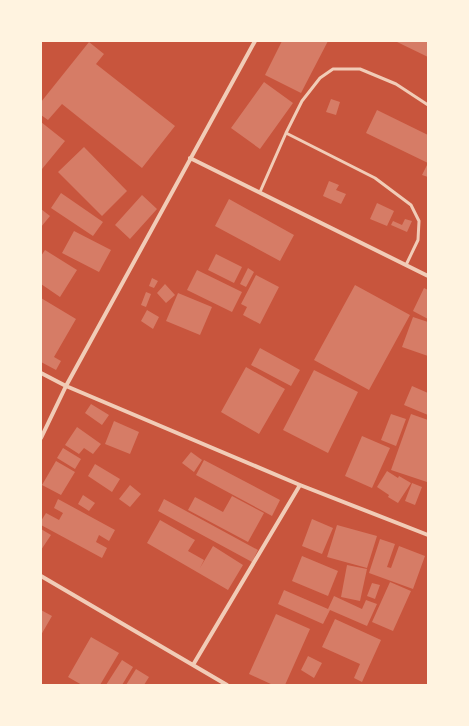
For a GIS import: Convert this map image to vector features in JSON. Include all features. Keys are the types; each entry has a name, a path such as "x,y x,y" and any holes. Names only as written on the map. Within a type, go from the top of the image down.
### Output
{"street":[{"path":"41,438 66,386 255,41"},
{"path":"190,158 428,276"},
{"path":"41,373 66,386 300,484 428,535"},
{"path":"192,665 300,484"},
{"path":"41,576 227,685"}],"lane":[{"path":"260,192 302,101 320,78 333,69 360,69 396,84 428,105"},
{"path":"286,133 375,178 411,205 419,222 418,240 406,265"}],"building":[{"path":"282,41 328,41 301,93 265,75"},
{"path":"395,41 428,41 428,57"},
{"path":"89,42 104,54 96,64 175,126 142,168 62,104 48,120 41,115 41,102"},
{"path":"264,82 293,103 260,149 231,128"},
{"path":"331,99 340,102 336,115 326,112"},
{"path":"377,110 428,135 428,163 366,133"},
{"path":"41,122 65,141 42,169 41,168"},
{"path":"84,147 127,191 102,216 58,172"},
{"path":"428,163 428,177 422,175"},
{"path":"329,181 339,185 336,190 346,194 341,204 323,196"},
{"path":"61,193 103,222 93,236 51,208"},
{"path":"142,195 157,209 130,239 115,225"},
{"path":"229,199 294,235 280,261 215,226"},
{"path":"377,203 394,211 387,226 370,219"},
{"path":"41,209 50,216 41,227"},
{"path":"405,219 412,221 407,232 391,225 393,221 402,225"},
{"path":"74,231 111,250 99,272 62,253"},
{"path":"45,250 77,270 60,297 41,284 41,256"},
{"path":"216,254 242,267 234,283 208,270"},
{"path":"248,268 254,272 246,287 240,284"},
{"path":"197,270 242,292 232,312 187,290"},
{"path":"256,275 279,287 260,324 243,315 247,307 241,304"},
{"path":"152,278 158,281 154,288 149,286"},
{"path":"165,284 175,295 166,303 157,293"},
{"path":"355,285 410,315 369,390 314,360"},
{"path":"424,288 428,290 428,319 413,311"},
{"path":"146,292 151,294 146,307 141,305"},
{"path":"178,293 212,307 200,335 166,321"},
{"path":"41,298 76,319 54,357 61,361 56,370 41,362"},
{"path":"147,310 159,317 153,329 141,321"},
{"path":"413,317 428,322 428,356 402,347"},
{"path":"260,348 300,370 291,386 251,365"},
{"path":"246,367 285,389 259,434 221,412"},
{"path":"314,370 358,392 328,453 283,430"},
{"path":"412,386 428,393 428,415 404,405"},
{"path":"91,404 109,415 102,425 85,413"},
{"path":"391,414 406,419 396,446 381,440"},
{"path":"411,414 428,420 427,482 391,470"},
{"path":"114,421 139,432 130,454 105,444"},
{"path":"77,427 101,444 93,454 84,448 79,454 65,445"},
{"path":"362,436 390,448 372,488 345,476"},
{"path":"63,448 81,459 75,469 57,458"},
{"path":"191,452 202,460 194,472 182,463"},
{"path":"204,460 280,500 272,516 196,475"},
{"path":"56,461 75,472 61,495 42,485"},
{"path":"95,464 120,479 112,492 88,476"},
{"path":"387,471 398,478 399,476 411,483 398,503 388,497 389,495 377,487"},
{"path":"412,483 422,487 415,505 405,501"},
{"path":"130,485 141,494 130,507 119,499"},
{"path":"83,495 95,503 89,511 78,504"},
{"path":"232,496 264,513 248,542 188,510 195,497 223,512"},
{"path":"58,499 115,530 109,541 99,535 96,542 107,548 102,558 41,525 41,521 46,513 59,520 63,513 54,508"},
{"path":"164,499 258,550 252,562 158,511"},
{"path":"312,519 333,528 322,554 302,546"},
{"path":"160,520 195,540 188,551 204,560 200,568 213,546 243,565 228,590 147,543"},
{"path":"337,525 377,536 367,568 327,557"},
{"path":"41,529 51,535 41,550"},
{"path":"380,539 395,544 387,567 391,568 399,546 425,556 413,589 369,573"},
{"path":"302,556 338,571 328,596 292,581"},
{"path":"347,565 367,569 360,601 341,597"},
{"path":"390,582 411,591 393,631 372,622"},
{"path":"372,583 380,585 375,599 367,596"},
{"path":"284,590 328,609 334,596 362,609 366,600 377,604 367,626 330,610 323,624 278,604"},
{"path":"41,610 52,616 41,635"},
{"path":"276,614 310,629 285,685 273,685 249,674"},
{"path":"335,619 381,640 362,682 354,678 360,664 322,647"},
{"path":"91,637 119,653 100,685 82,685 68,677"},
{"path":"308,656 322,663 314,678 301,670"},
{"path":"122,660 133,667 122,685 106,685"},
{"path":"136,669 149,677 144,685 126,685"}]}
